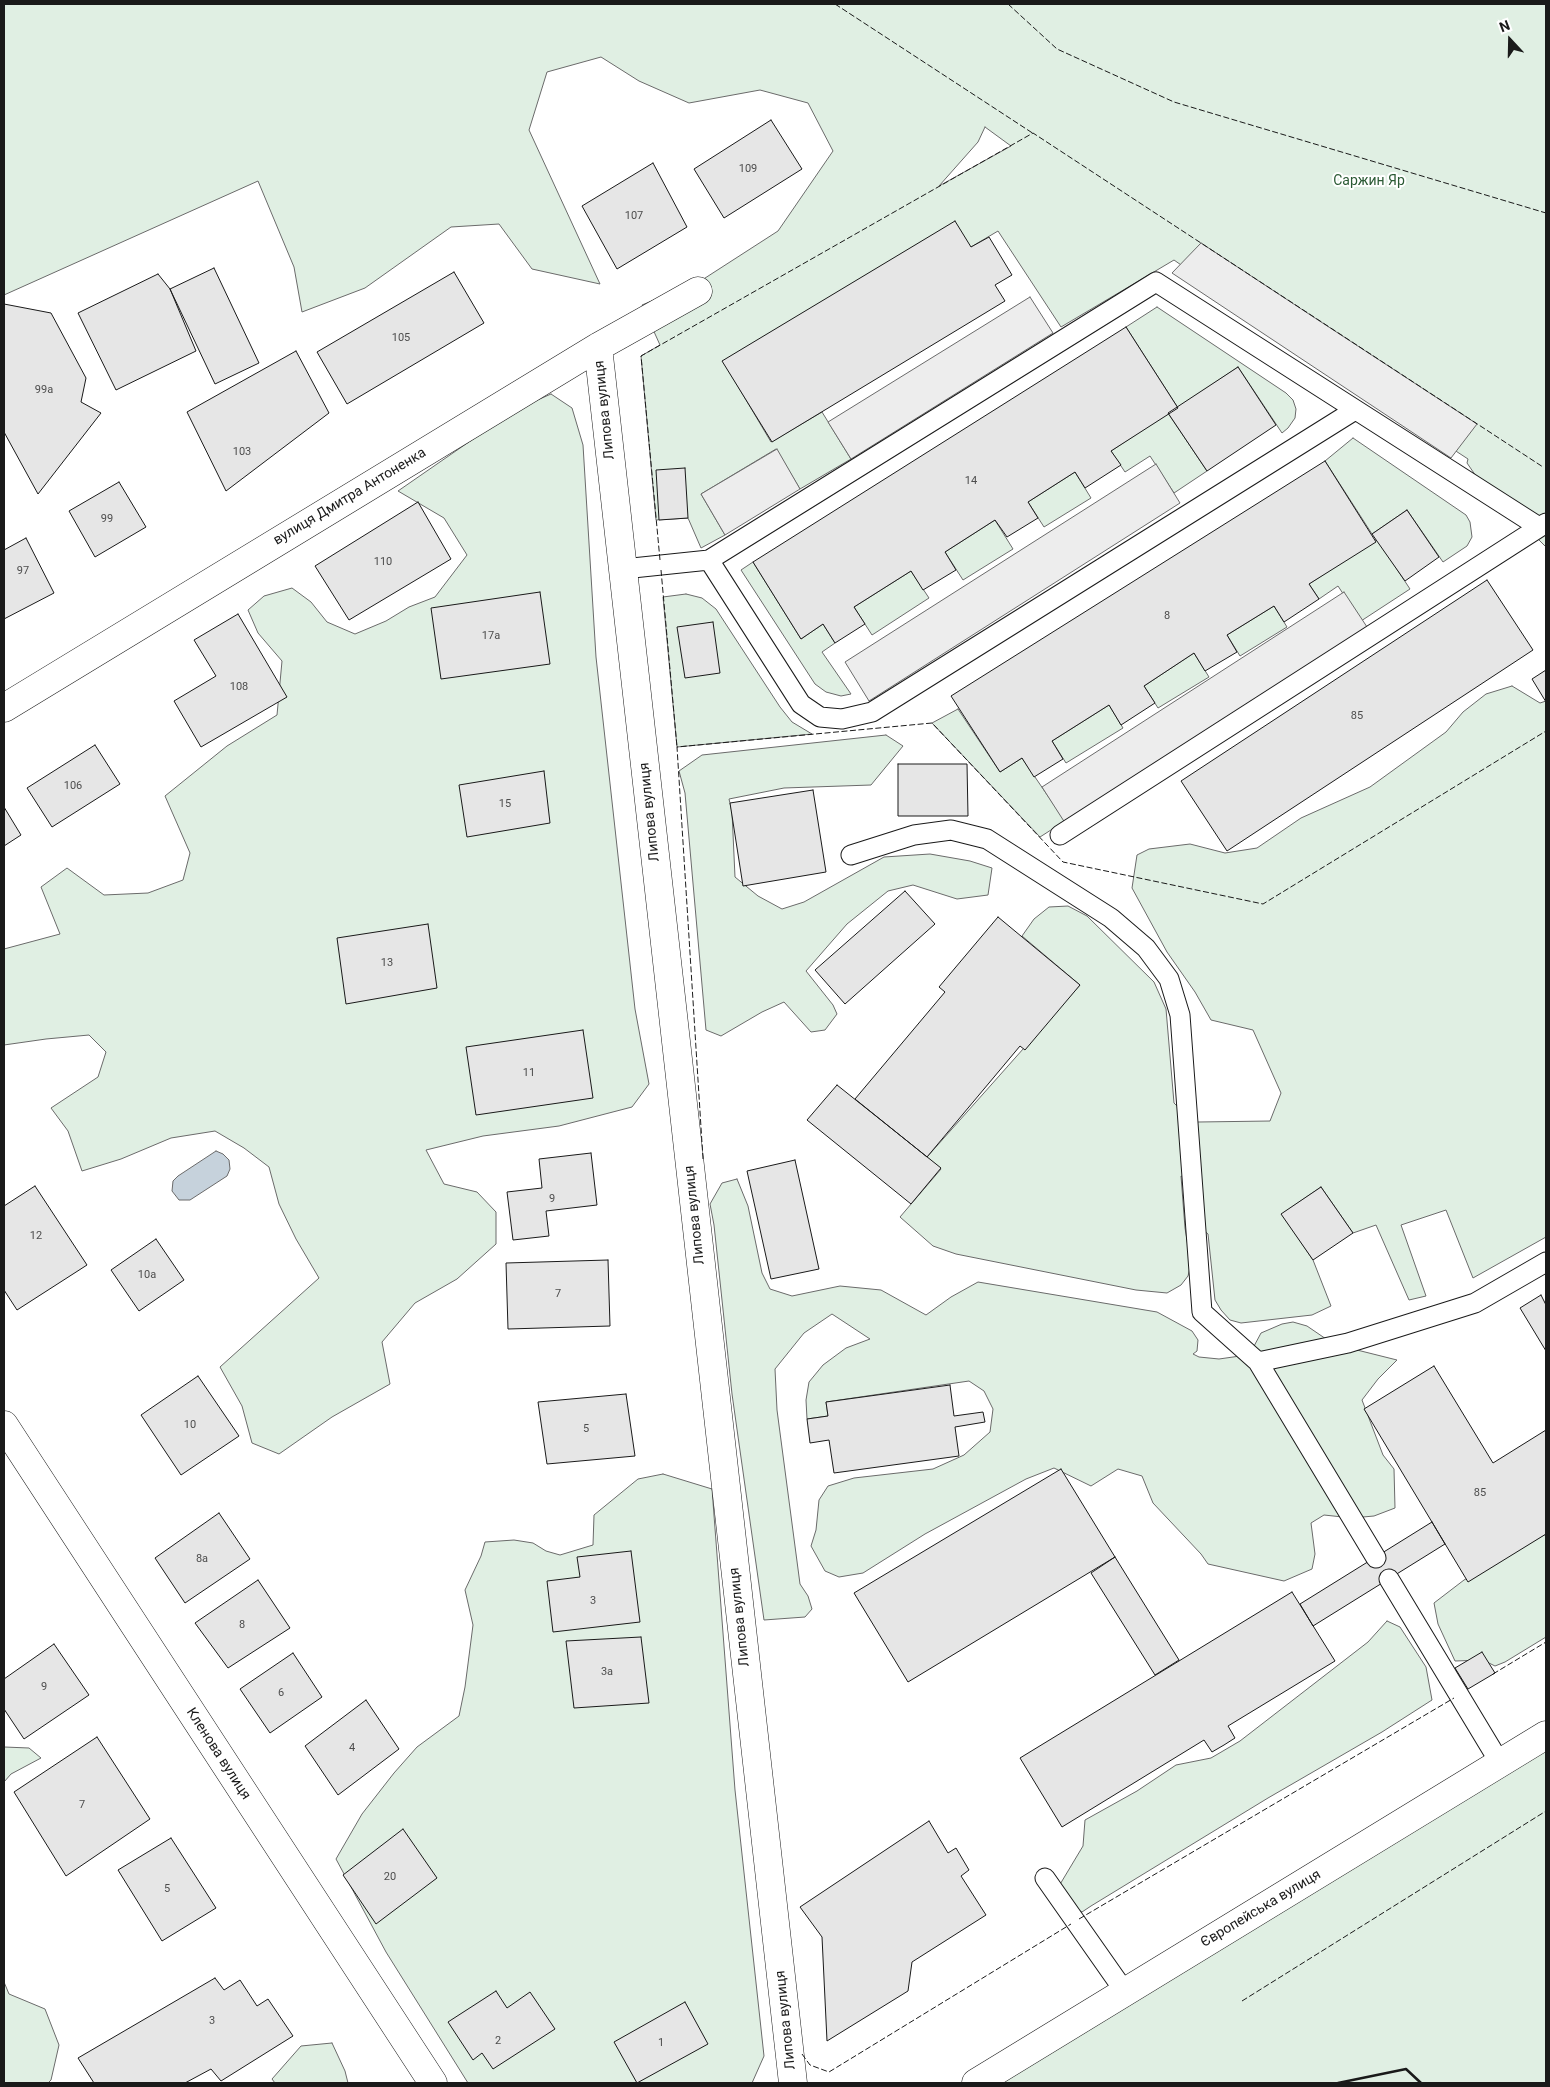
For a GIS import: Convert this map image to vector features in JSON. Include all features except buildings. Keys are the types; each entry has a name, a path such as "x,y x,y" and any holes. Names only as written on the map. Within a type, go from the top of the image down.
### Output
{"street":[{"name":"вулиця Дмитра Антоненка","path":"4,708 598,347 698,291"},
{"name":"Липова вулиця","path":"598,347 793,2083"},
{"name":"Кленова вулиця","path":"4,1426 433,2083"},
{"name":"Європейська вулиця","path":"976,2083 1546,1735"}],"lane":[{"path":"623,569 709,560 1156,282 1355,410 1543,525 1060,835"},
{"path":"709,560 801,704 820,717 842,719 872,712 1355,410"},
{"path":"850,854 914,835 951,830 987,839 1112,918 1146,948 1169,978 1180,1015 1202,1312 1258,1362 1376,1558"},
{"path":"1258,1362 1348,1343 1475,1303 1546,1262"},
{"path":"1389,1579 1500,1764"},
{"path":"1045,1878 1125,1992"}],"green space":[{"name":"Саржин Яр","path":"4,4 1546,4 1546,547 1478,479 1467,463 1468,459 1309,355 1174,260 1061,327 998,231 971,247 723,361 771,442 822,412 851,459 800,489 776,449 701,494 725,535 701,548 688,518 656,520 641,356 660,345 642,305 702,280 778,231 833,151 808,103 760,90 689,103 639,81 601,57 547,72 529,130 600,284 532,269 499,224 451,227 365,288 302,312 294,267 258,181 4,295","holes":["985,127 1011,146 939,186 978,142"]},
{"path":"1157,307 1286,393 1293,400 1296,409 1295,418 1288,428 1282,433 1238,367 1178,408 1126,327"},
{"path":"551,394 572,408 583,445 596,657 635,1009 649,1084 632,1107 559,1126 483,1136 426,1150 444,1184 477,1192 496,1212 496,1244 457,1279 415,1303 382,1342 390,1384 332,1417 279,1454 252,1443 242,1406 220,1367 319,1278 296,1239 279,1204 269,1167 244,1148 215,1131 171,1138 121,1159 82,1171 68,1131 51,1108 98,1077 106,1052 89,1035 4,1045 4,949 60,934 41,887 67,868 104,895 148,893 183,880 190,853 165,796 227,746 277,715 282,661 258,633 248,610 264,596 292,588 311,602 327,622 355,634 386,621 409,607 435,597 467,555 444,518 398,491 515,410"},
{"path":"1168,413 1207,471 1174,493 1150,456 1125,472 1111,451"},
{"path":"1353,438 1466,515 1470,522 1472,537 1467,546 1443,562 1407,510 1372,534 1325,461"},
{"path":"1075,472 1091,498 1044,527 1028,502"},
{"path":"995,520 1013,549 963,580 945,552"},
{"path":"1377,539 1410,589 1361,621 1338,586 1319,599 1309,584"},
{"path":"753,562 801,639 823,624 835,643 822,652 851,694 841,696 826,692 815,684 741,570"},
{"path":"911,571 929,598 872,635 854,607"},
{"path":"686,594 702,598 716,609 780,707 792,722 812,734 677,747 663,597"},
{"path":"1274,606 1287,627 1240,656 1227,635"},
{"path":"1194,653 1209,677 1158,708 1144,686"},
{"path":"1512,686 1540,703 1546,701 1546,1237 1473,1278 1446,1210 1401,1225 1426,1296 1409,1300 1376,1225 1353,1233 1321,1187 1282,1214 1313,1260 1331,1306 1312,1315 1241,1323 1230,1320 1215,1300 1208,1234 1202,1229 1194,1181 1181,1176 1185,1228 1191,1264 1188,1276 1181,1285 1167,1293 1136,1290 956,1254 933,1246 900,1217 941,1169 927,1157 1080,985 1022,936 1034,919 1049,907 1068,906 1087,916 1154,982 1166,1009 1174,1103 1189,1118 1198,1122 1270,1121 1281,1093 1253,1030 1211,1020 1195,992 1167,952 1132,888 1137,855 1149,849 1190,844 1225,853 1257,848 1301,818 1370,787 1446,732 1463,712 1486,694"},
{"path":"1109,705 1123,728 1066,763 1052,741"},
{"path":"958,709 1000,772 1022,758 1065,821 1040,837 932,723"},
{"path":"886,735 903,746 871,785 784,788 729,799 732,812 735,877 758,896 782,909 804,902 884,857 930,854 970,861 992,868 988,895 957,899 913,885 888,891 847,924 806,971 833,1005 837,1014 825,1030 811,1032 784,1002 762,1012 721,1036 706,1030 685,793 679,771 702,755"},
{"path":"737,1179 748,1206 762,1273 770,1289 792,1296 840,1286 881,1290 926,1315 951,1297 978,1282 1157,1312 1192,1331 1198,1340 1197,1351 1193,1354 1199,1357 1219,1359 1240,1356 1253,1348 1261,1333 1282,1324 1293,1322 1307,1326 1329,1341 1397,1360 1378,1379 1362,1400 1383,1455 1394,1469 1395,1508 1374,1516 1352,1518 1324,1515 1311,1523 1315,1554 1312,1569 1284,1581 1208,1564 1153,1503 1142,1476 1118,1469 1091,1486 1054,1468 1026,1479 925,1534 863,1573 839,1577 825,1571 811,1546 816,1530 819,1500 828,1486 854,1478 933,1469 964,1455 990,1432 993,1409 984,1391 969,1381 826,1402 828,1416 807,1419 806,1400 809,1382 823,1365 846,1348 870,1339 832,1314 804,1333 775,1369 777,1410 800,1584 808,1596 812,1609 805,1617 764,1620 732,1394 714,1225 710,1204 722,1183"},
{"path":"663,1474 712,1489 735,1790 764,2056 752,2083 468,2083 386,1952 336,1859 362,1814 394,1773 417,1747 459,1716 465,1687 473,1625 465,1590 481,1556 485,1542 514,1540 533,1543 546,1551 560,1555 593,1545 594,1515 638,1479"},
{"path":"1546,1534 1546,1637 1495,1666 1483,1660 1455,1661 1438,1624 1434,1603 1464,1580"},
{"path":"1387,1621 1400,1627 1426,1667 1432,1700 1082,1912 1070,1906 1059,1886 1083,1846 1085,1820 1137,1791 1176,1765 1211,1758 1240,1741 1368,1642"},
{"path":"1546,1731 1546,2083 989,2083"},
{"path":"4,1747 29,1748 41,1758 11,1774 4,1782"},
{"path":"4,1982 9,1994 45,2009 59,2045 51,2080 48,2083 4,2083"},
{"path":"332,2043 345,2071 348,2083 275,2083 272,2079 301,2046"}],"shaded area":[{"path":"1201,243 1477,424 1451,458 1172,273"},
{"path":"1030,297 1053,333 851,459 828,422"},
{"path":"777,449 800,489 725,535 701,494"},
{"path":"1156,464 1180,503 869,701 845,662"},
{"path":"1344,592 1369,630 1067,826 1042,787"},
{"path":"216,1151 223,1154 229,1160 230,1169 227,1176 190,1200 179,1200 172,1191 173,1181"}],"fence":[{"path":"835,4 1034,134"},
{"path":"1008,4 1057,49 1174,102 1546,213"},
{"path":"660,560 641,356 1033,133 1543,467"},
{"path":"661,570 677,747"},
{"path":"703,1159 677,747 932,723 1063,862 1263,904 1546,731"},
{"path":"1493,1674 1546,1642"},
{"path":"1079,1919 1454,1698"},
{"path":"1242,2001 1546,1811"},
{"path":"802,2054 810,2065 829,2072 1071,1924"}],"wall":[{"path":"1338,2083 1406,2069 1421,2083"}]}
